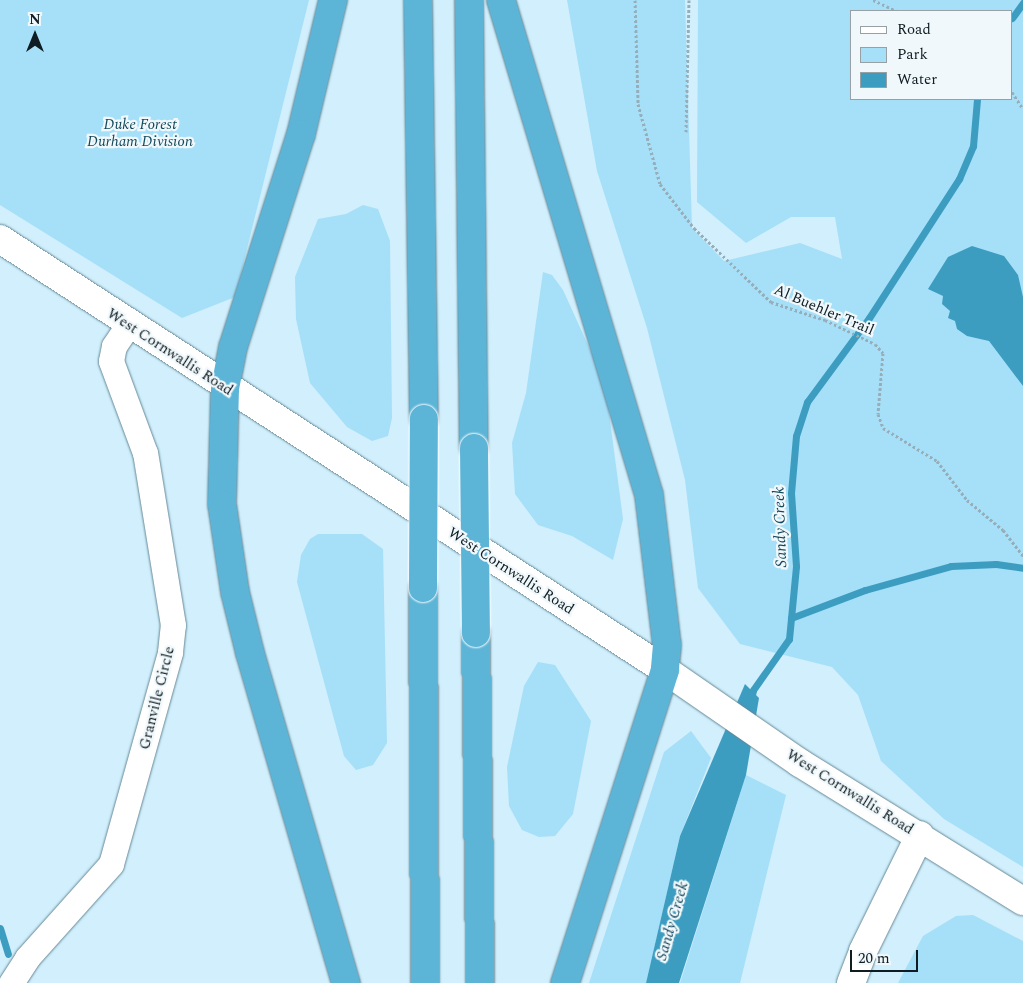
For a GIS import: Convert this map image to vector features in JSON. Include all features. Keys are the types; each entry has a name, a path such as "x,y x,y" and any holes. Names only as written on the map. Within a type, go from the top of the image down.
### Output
{"highway":[{"path":"333,0 301,134 233,347 225,388 222,504 235,592 346,983"},
{"path":"418,0 424,419 425,983"},
{"path":"469,0 480,983"},
{"path":"501,0 649,495 666,637 665,670 565,983"}],"street":[{"name":"West Cornwallis Road","path":"0,239 225,388 665,670 800,762 920,835 1023,901"},
{"name":"Granville Circle","path":"11,983 27,958 111,864 170,652 172,625 145,453 111,361 114,346 128,325"},
{"path":"851,983 863,951 920,835"}],"path":[{"name":"Al Buehler Trail","path":"636,0 638,104 660,184 715,250 771,302 825,320 875,344 883,353 878,414 883,428 936,462 967,500 1003,530 1022,554"},
{"path":"686,132 689,0"},
{"path":"873,0 895,10"},
{"path":"1013,94 1023,110"}],"green space":[{"name":"Duke Forest Durham Division","path":"0,0 309,0 235,297 182,318 0,205"},
{"path":"567,0 685,0 692,228 724,261 800,243 842,259 835,217 791,217 746,243 697,202 698,0 1023,0 1023,867 944,819 881,761 858,695 832,667 740,644 698,588 685,480 647,328 597,171"},
{"path":"363,205 378,209 390,241 392,418 388,436 372,441 347,427 310,383 296,319 295,277 318,219 346,214"},
{"path":"543,272 552,275 563,290 598,367 608,405 623,519 613,560 572,536 538,525 515,494 512,443 526,393"},
{"path":"318,534 362,534 383,549 387,743 373,765 356,770 344,756 297,582 301,555 310,539"},
{"path":"538,662 555,665 591,721 573,814 555,836 539,837 522,830 509,806 507,767 524,686"},
{"path":"691,731 711,758 680,836 646,983 589,983 664,752"},
{"path":"746,775 786,795 740,983 680,983"},
{"path":"973,915 1023,941 1023,983 898,983 923,936 956,916"}],"water":[{"path":"972,246 1004,256 1018,275 1023,297 1023,386 989,341 967,336 957,329 955,321 948,318 950,311 942,304 943,296 928,289 948,257"},
{"path":"745,684 759,698 746,775 679,983 646,983 680,836"}],"waterway":[{"name":"Sandy Creek","path":"1013,17 1023,3"},
{"name":"Sandy Creek","path":"751,699 753,690 789,639 796,566 791,493 796,436 807,402 869,318 959,179 973,146 977,100"},
{"path":"791,618 865,590 951,566 996,564 1023,568"},
{"path":"0,928 8,954"}]}
